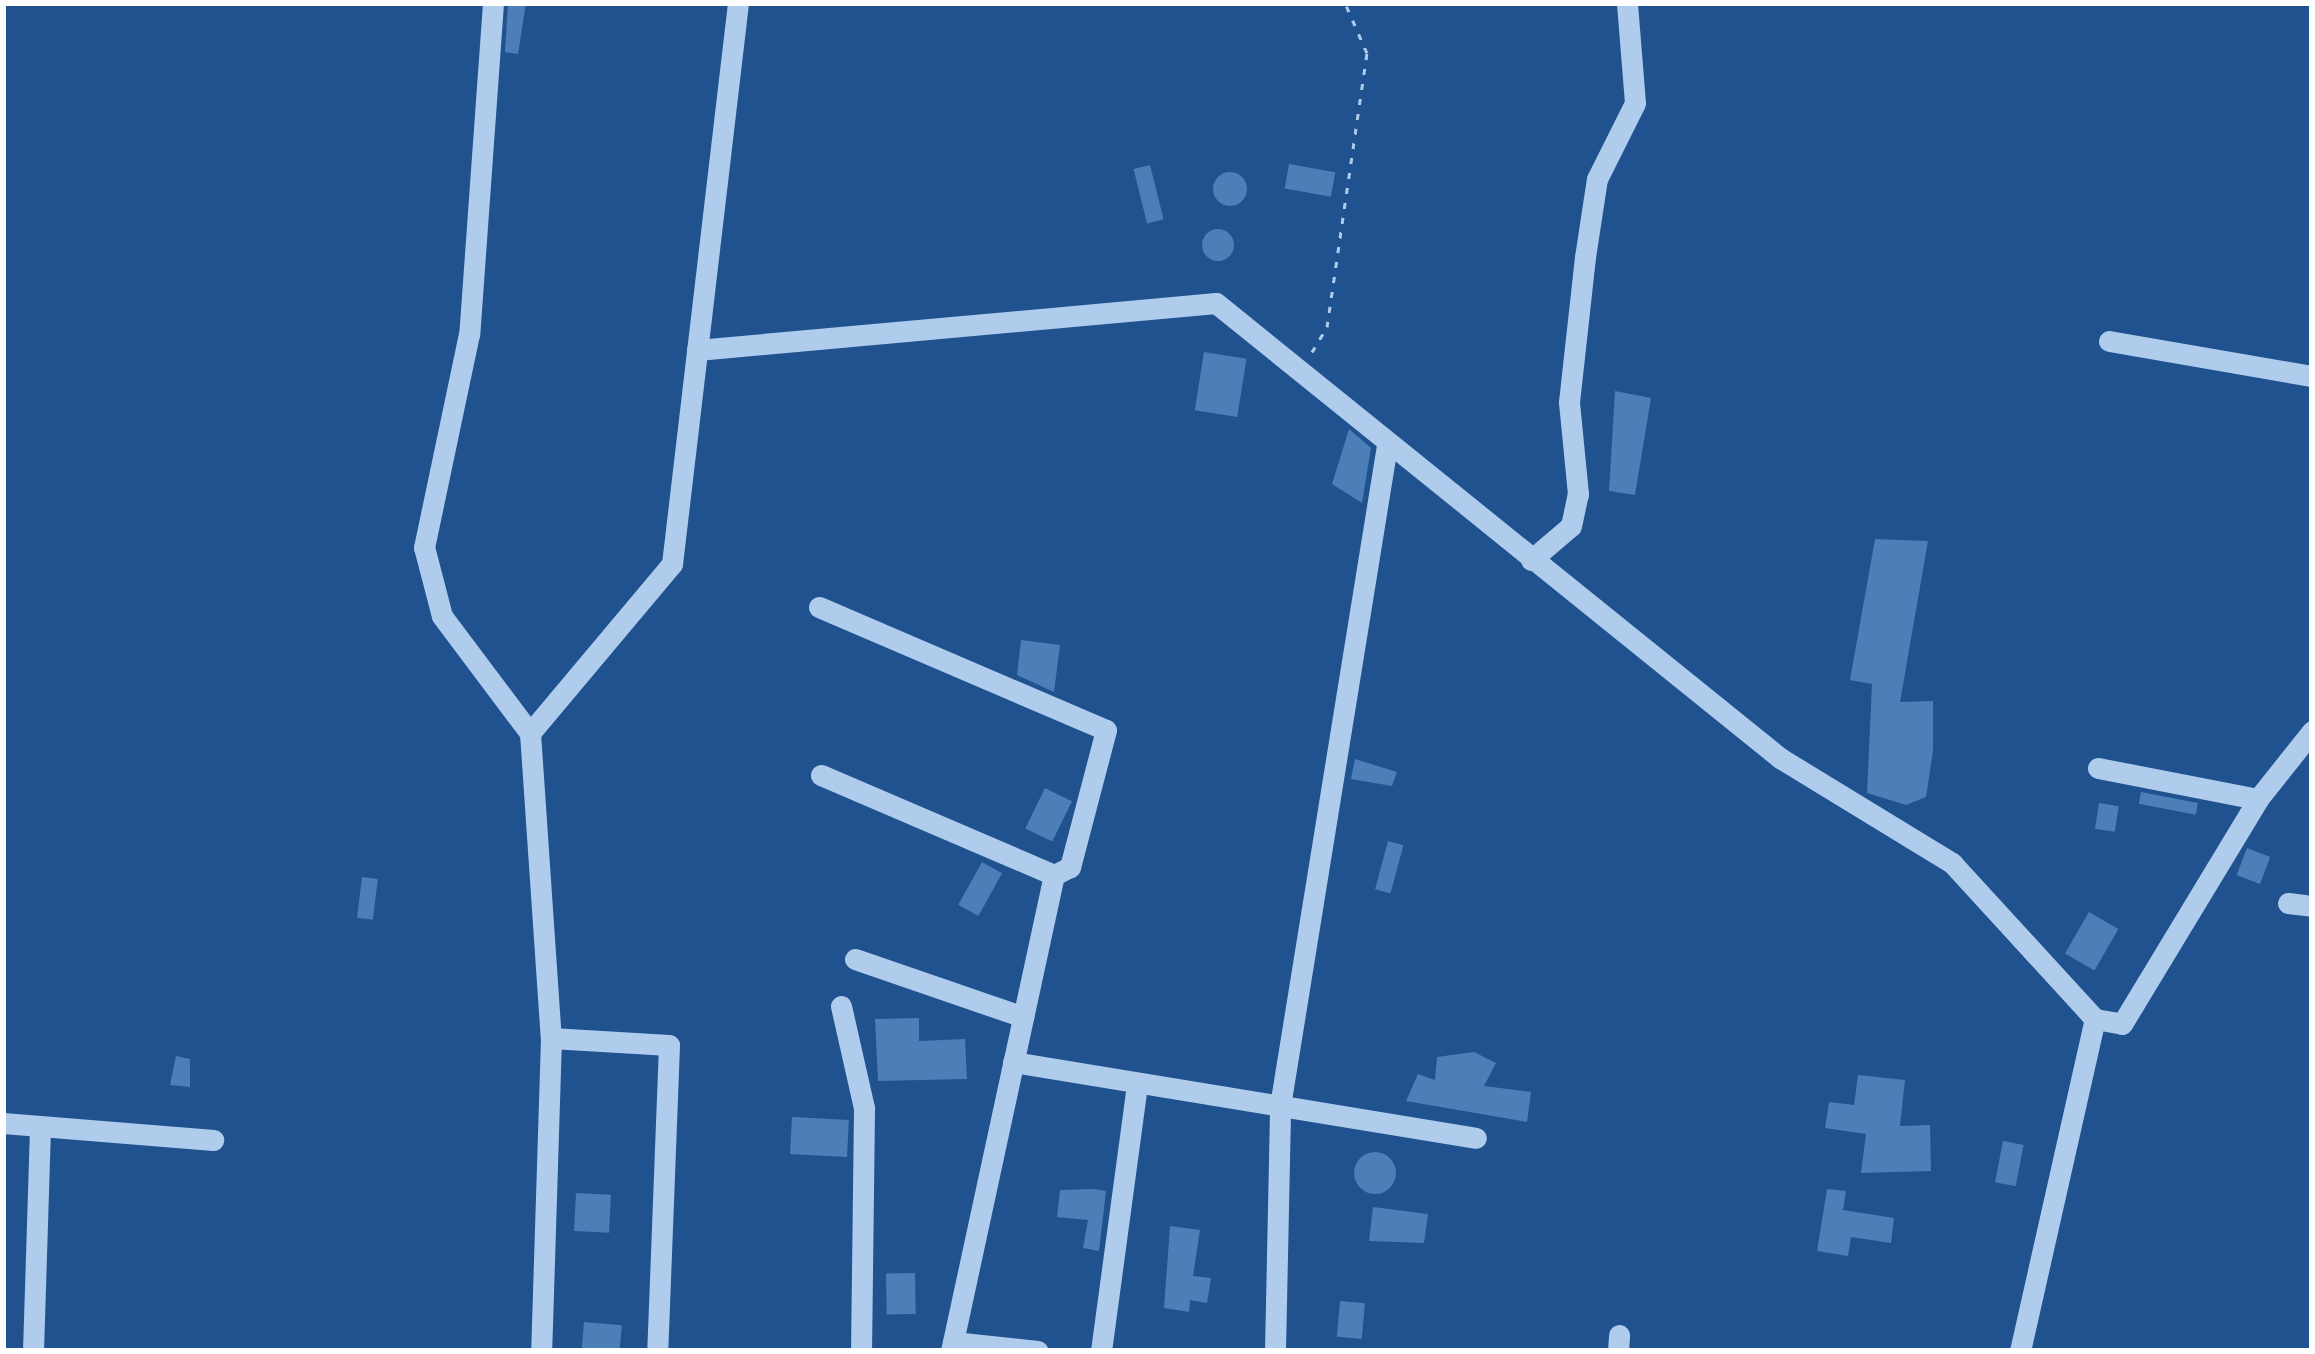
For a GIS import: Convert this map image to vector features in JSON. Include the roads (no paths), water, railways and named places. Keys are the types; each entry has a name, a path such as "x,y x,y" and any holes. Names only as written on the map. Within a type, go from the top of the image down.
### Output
{"street":[{"path":"493,3 469,334 424,547 442,616 530,733 551,1038 541,1351"},
{"path":"530,733 672,564 738,3"},
{"path":"1531,560 1571,526 1578,494 1569,402 1597,179 1635,103 1627,3"},
{"path":"697,350 1216,303 1302,369 1387,446 1780,758 1952,863 2095,1018 2122,1024 2258,799 2312,731"},
{"path":"2109,341 2312,376"},
{"path":"1275,1351 1280,1106 1387,446"},
{"path":"819,607 1106,730 1070,867 1054,875 821,775"},
{"path":"2098,768 2258,799"},
{"path":"1039,1351 952,1346 1054,875"},
{"path":"2288,903 2312,906"},
{"path":"855,959 1023,1017"},
{"path":"841,1006 864,1108 861,1351"},
{"path":"2020,1351 2095,1018"},
{"path":"551,1038 669,1045 657,1351"},
{"path":"1013,1063 1476,1138"},
{"path":"1101,1351 1137,1083"},
{"path":"3,1123 40,1130 212,1140"},
{"path":"33,1351 40,1130"}]}
